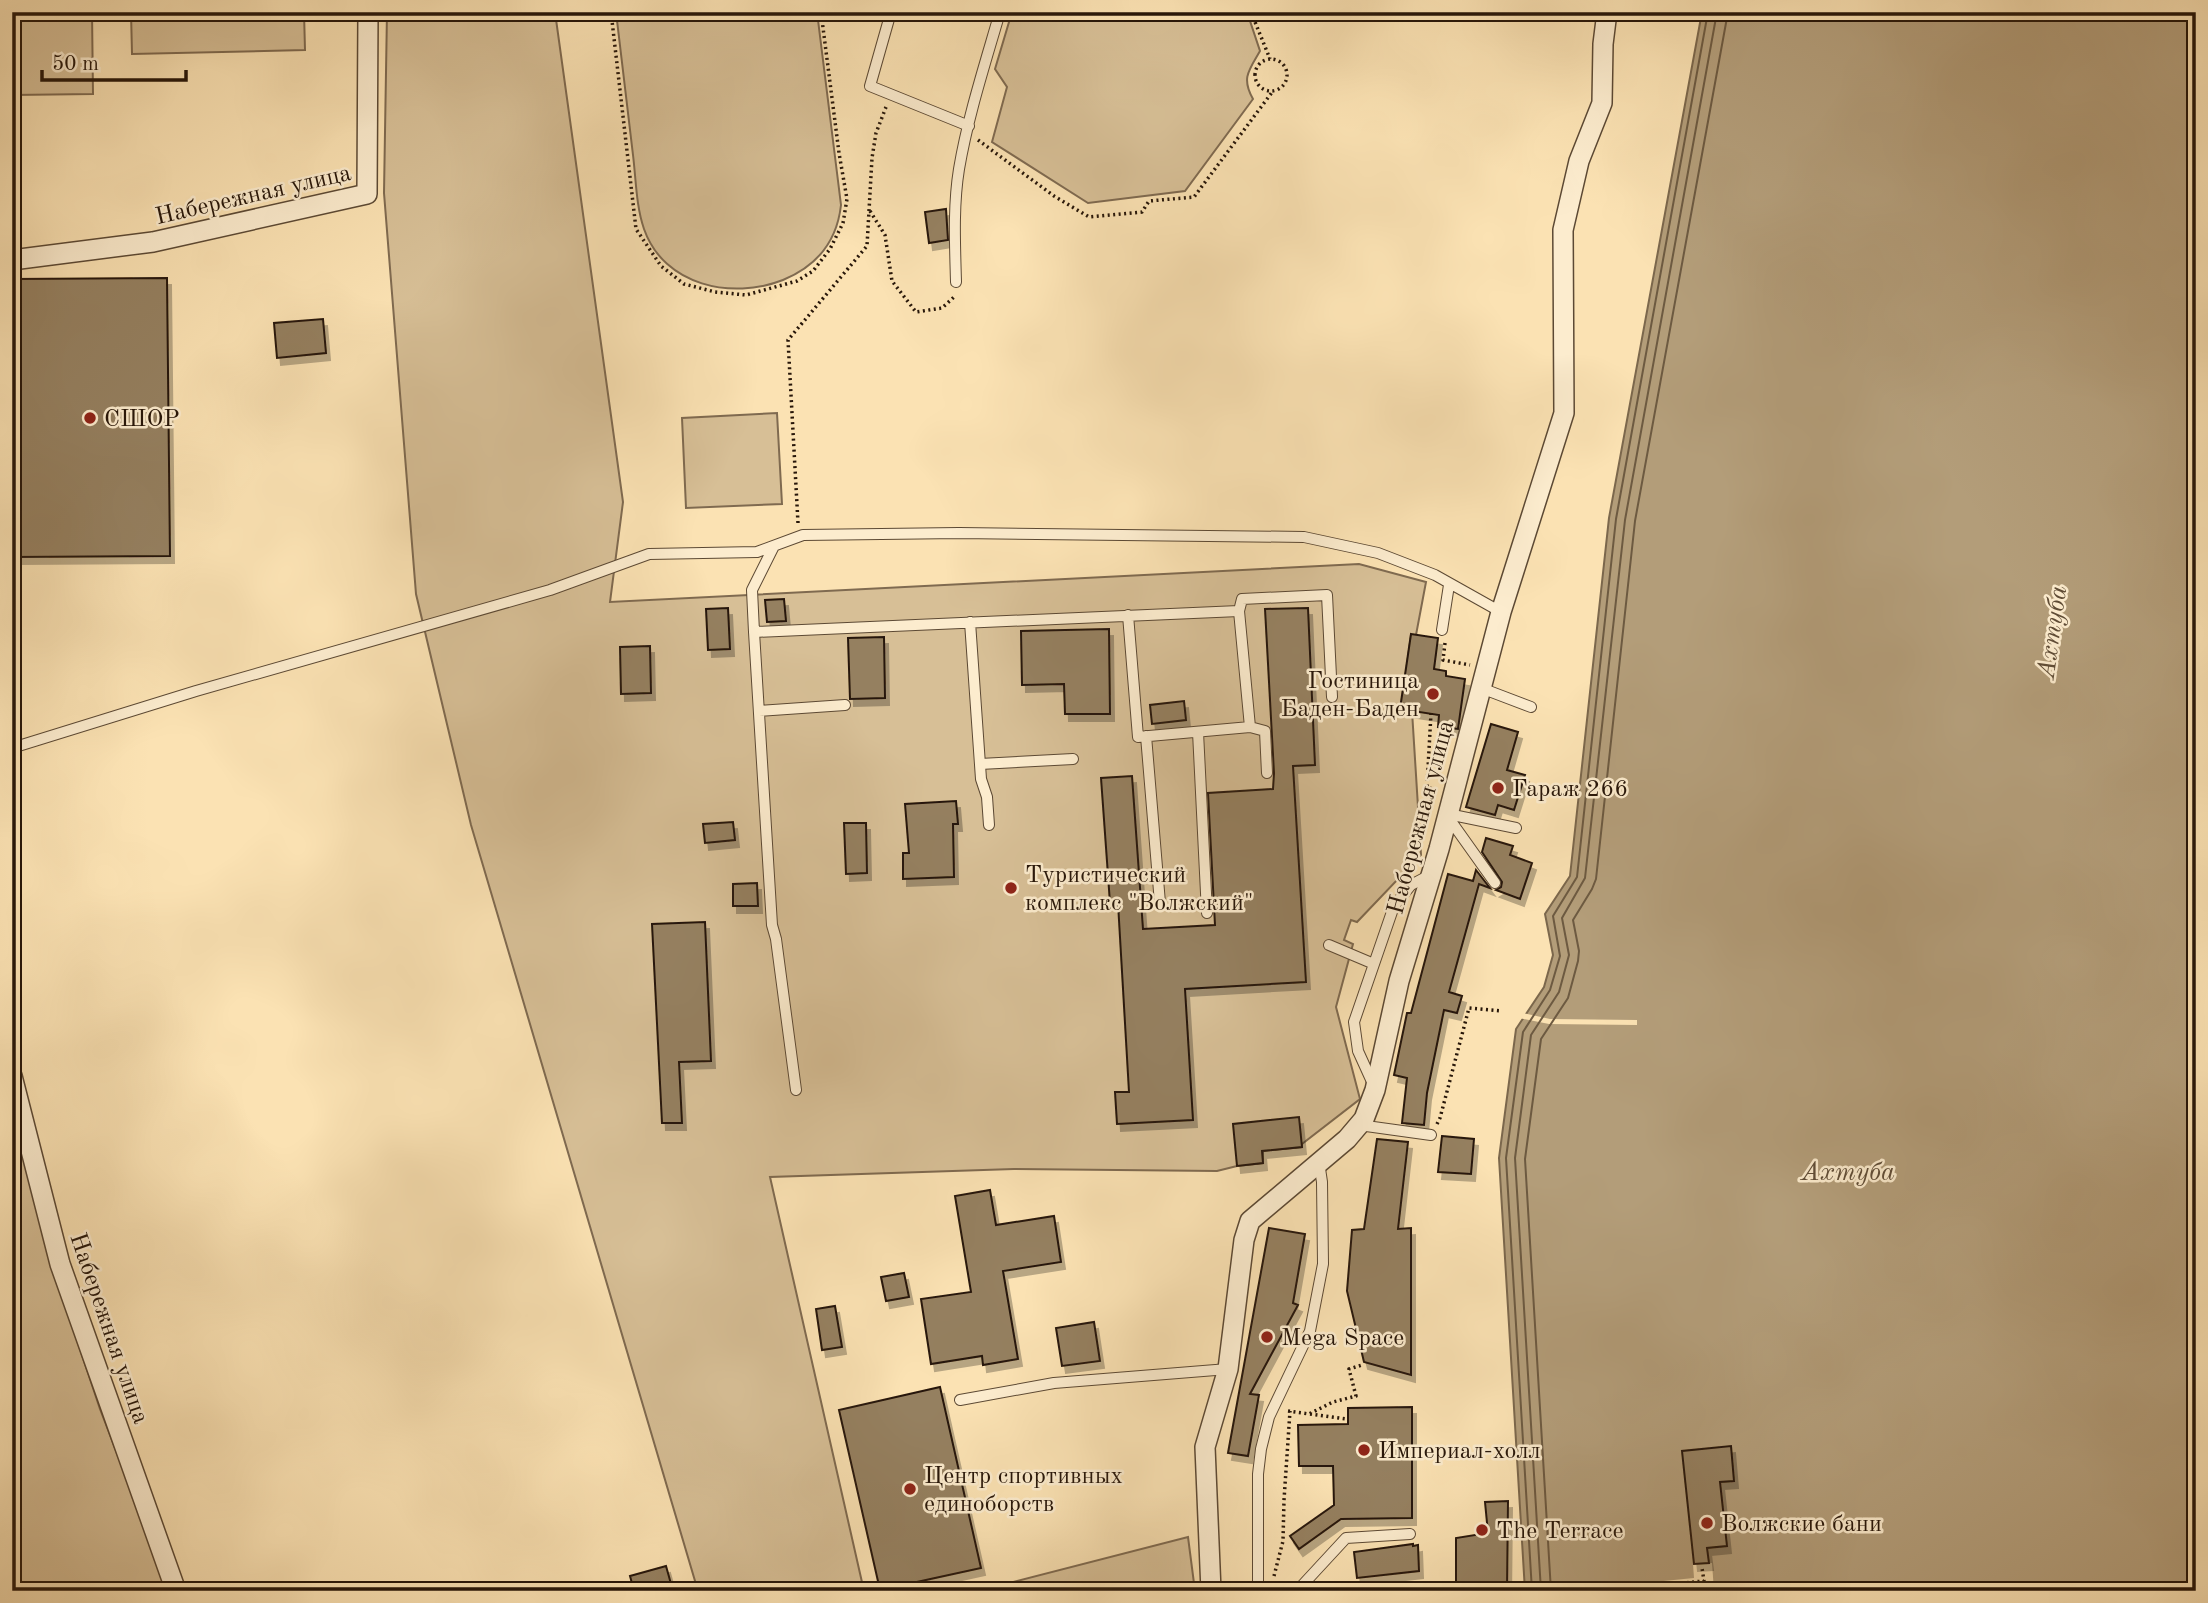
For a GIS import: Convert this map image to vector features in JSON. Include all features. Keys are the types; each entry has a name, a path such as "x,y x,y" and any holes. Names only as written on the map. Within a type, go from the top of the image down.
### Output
{"street":[{"name":"Набережная улица","path":"12,260 153,242 367,194 368,12"},
{"name":"Набережная улица","path":"1211,1591 1205,1447 1228,1369 1244,1240 1250,1221 1347,1139 1364,1119 1375,1090 1399,981 1431,875 1501,612 1564,413 1563,230 1579,161 1602,103 1603,44 1607,12"},
{"name":"Набережная улица","path":"12,1076 60,1264 176,1591"}],"lane":[{"path":"891,12 870,86 968,129"},
{"path":"956,282 955,237 959,171 1000,12"},
{"path":"12,748 196,691 550,590 649,554 757,552 803,535 945,533 1304,537 1378,553 1434,575 1501,612"},
{"path":"774,546 752,590 772,925 796,1090"},
{"path":"1442,630 1449,584"},
{"path":"1250,727 1239,611 1242,599 1327,595 1332,697"},
{"path":"754,632 1239,611"},
{"path":"1128,615 1138,737 1250,727 1265,731 1267,773"},
{"path":"970,622 981,779 987,797 989,825"},
{"path":"1481,688 1531,707"},
{"path":"759,710 845,705"},
{"path":"1198,732 1206,913"},
{"path":"1146,736 1160,903"},
{"path":"980,764 1073,759"},
{"path":"1449,809 1516,828"},
{"path":"1449,809 1494,883"},
{"path":"1375,1090 1359,1051 1354,1021 1394,906 1411,885 1431,875"},
{"path":"1329,945 1374,964"},
{"path":"1359,1125 1431,1135"},
{"path":"1258,1591 1258,1474 1261,1449 1273,1409 1310,1331 1323,1264 1322,1182 1319,1162"},
{"path":"960,1400 1054,1383 1228,1369"},
{"path":"1297,1591 1346,1538 1410,1534"}],"path":[{"path":"611,12 636,229 661,266 684,284 715,292 746,295 797,281 813,271 830,249 843,223 847,199 821,12"},
{"path":"1251,12 1270,59"},
{"path":"968,129 1054,196 1089,217 1142,212 1149,201 1194,197 1273,91 1282,86 1286,71 1280,63 1270,59 1261,63 1255,71 1255,77 1259,86 1273,91"},
{"path":"798,537 788,340 867,246 872,158 876,133 891,95"},
{"path":"869,210 885,235 892,281 916,312 942,308 956,295 956,282"},
{"path":"1442,630 1446,631 1443,660 1486,668"},
{"path":"1431,713 1427,787 1449,809"},
{"path":"1431,1135 1440,1118 1468,1008 1501,1011"},
{"path":"1309,1414 1333,1402 1356,1396 1349,1369 1362,1365"},
{"path":"1273,1409 1346,1419"},
{"path":"1273,1578 1283,1541 1290,1411"},
{"path":"1599,1591 1704,1581 1702,1568"}],"shaded area":[{"path":"12,12 92,12 93,94 12,95"},
{"path":"131,12 304,12 305,50 132,54"},
{"name":"Туристический комплекс \"Волжский\"","path":"387,12 555,12 623,502 610,602 1359,564 1426,582 1416,635 1411,635 1401,709 1412,711 1421,855 1357,922 1351,920 1344,940 1353,944 1336,1007 1360,1099 1302,1144 1302,1147 1263,1151 1263,1163 1217,1171 1014,1169 770,1177 864,1591 698,1591 471,825 416,594 384,193"},
{"path":"616,12 817,12 841,205 830,241 806,267 783,280 763,286 722,288 683,275 667,264 654,248 644,229 638,202"},
{"path":"1012,12 1247,12 1260,51 1247,80 1253,99 1185,191 1088,203 992,142 1007,87 995,69"},
{"path":"777,413 782,504 686,508 682,418"},
{"path":"12,1110 69,1316 100,1409 170,1591 12,1591"},
{"path":"1188,1537 1195,1591 978,1591"}],"water":[{"name":"Ахтуба","path":"1702,12 2196,12 2196,1591 1525,1591 1499,1158 1516,1029 1544,987 1553,955 1545,914 1570,876 1609,518"}],"pier":[{"path":"1523,1013 1550,1019 1637,1020 1637,1025 1549,1024 1519,1018"},
{"path":"1712,1563 1714,1591 1698,1591 1697,1586 1650,1591 1562,1591 1694,1578 1693,1564"}],"building":[{"path":"946,209 948,240 929,243 925,212"},
{"name":"СШОР","path":"167,278 170,556 12,557 12,279"},
{"path":"323,319 326,353 277,358 274,323"},
{"path":"784,599 786,621 767,622 765,600"},
{"path":"728,608 730,649 708,650 706,609"},
{"path":"1308,608 1315,765 1293,766 1306,982 1185,989 1193,1120 1117,1124 1115,1092 1129,1092 1118,903 1110,903 1101,778 1132,776 1143,929 1215,925 1208,793 1273,789 1265,609"},
{"path":"1109,629 1110,714 1065,714 1064,684 1022,685 1021,631"},
{"name":"Гостиница Баден-Баден","path":"1411,634 1438,638 1434,669 1446,671 1446,676 1465,679 1458,729 1438,727 1439,715 1400,709"},
{"path":"884,637 885,698 850,699 848,638"},
{"path":"650,646 651,693 621,694 620,647"},
{"path":"1184,701 1186,720 1152,724 1150,705"},
{"path":"1491,724 1518,732 1507,770 1525,775 1514,810 1498,805 1495,815 1466,807"},
{"path":"956,801 958,824 953,824 954,877 903,879 903,853 909,853 905,804"},
{"path":"733,822 735,840 705,843 703,824"},
{"path":"844,823 866,823 867,873 846,874"},
{"path":"1486,838 1513,846 1510,855 1532,863 1520,899 1496,890 1501,887 1502,882 1482,852"},
{"path":"1476,870 1490,888 1479,884 1449,992 1462,996 1457,1013 1444,1010 1427,1093 1424,1125 1402,1123 1407,1078 1394,1075 1407,1013 1411,1013 1448,874 1473,881"},
{"path":"757,883 758,906 733,906 733,884"},
{"path":"705,922 711,1061 679,1062 682,1123 662,1123 652,924"},
{"path":"1299,1117 1302,1147 1262,1151 1263,1163 1237,1166 1233,1124"},
{"path":"1442,1136 1474,1139 1471,1174 1438,1172"},
{"path":"1377,1139 1408,1142 1398,1229 1411,1228 1411,1375 1364,1362 1347,1291 1352,1230 1364,1229"},
{"path":"990,1190 996,1225 1054,1216 1061,1262 1003,1271 1018,1359 983,1365 982,1356 931,1364 921,1299 971,1292 955,1196"},
{"path":"1269,1228 1305,1234 1293,1303 1298,1305 1250,1394 1259,1395 1248,1456 1228,1453"},
{"path":"904,1273 909,1297 886,1301 881,1277"},
{"path":"835,1306 842,1347 822,1350 816,1309"},
{"path":"1094,1322 1100,1361 1062,1366 1056,1328"},
{"name":"Центр спортивных единоборств","path":"940,1387 981,1568 880,1590 839,1410"},
{"path":"1412,1407 1412,1518 1341,1519 1299,1549 1290,1536 1334,1505 1333,1466 1299,1466 1298,1425 1348,1424 1348,1408"},
{"name":"Волжские бани","path":"1731,1446 1734,1481 1720,1482 1727,1546 1707,1548 1709,1563 1694,1564 1682,1451"},
{"name":"The Terrace","path":"1508,1501 1507,1591 1456,1591 1456,1538 1488,1533 1485,1502"},
{"path":"1418,1545 1419,1571 1357,1578 1354,1552"},
{"path":"666,1566 673,1591 634,1591 630,1576"}],"place":[{"name":"СШОР","path":"90,418"},
{"name":"Гостиница Баден-Баден","path":"1433,694"},
{"name":"Гараж 266","path":"1498,788"},
{"name":"Туристический комплекс \"Волжский\"","path":"1011,888"},
{"name":"Mega Space","path":"1267,1337"},
{"name":"Империал-холл","path":"1364,1450"},
{"name":"Центр спортивных единоборств","path":"910,1489"},
{"name":"Волжские бани","path":"1707,1523"},
{"name":"The Terrace","path":"1482,1530"}]}
